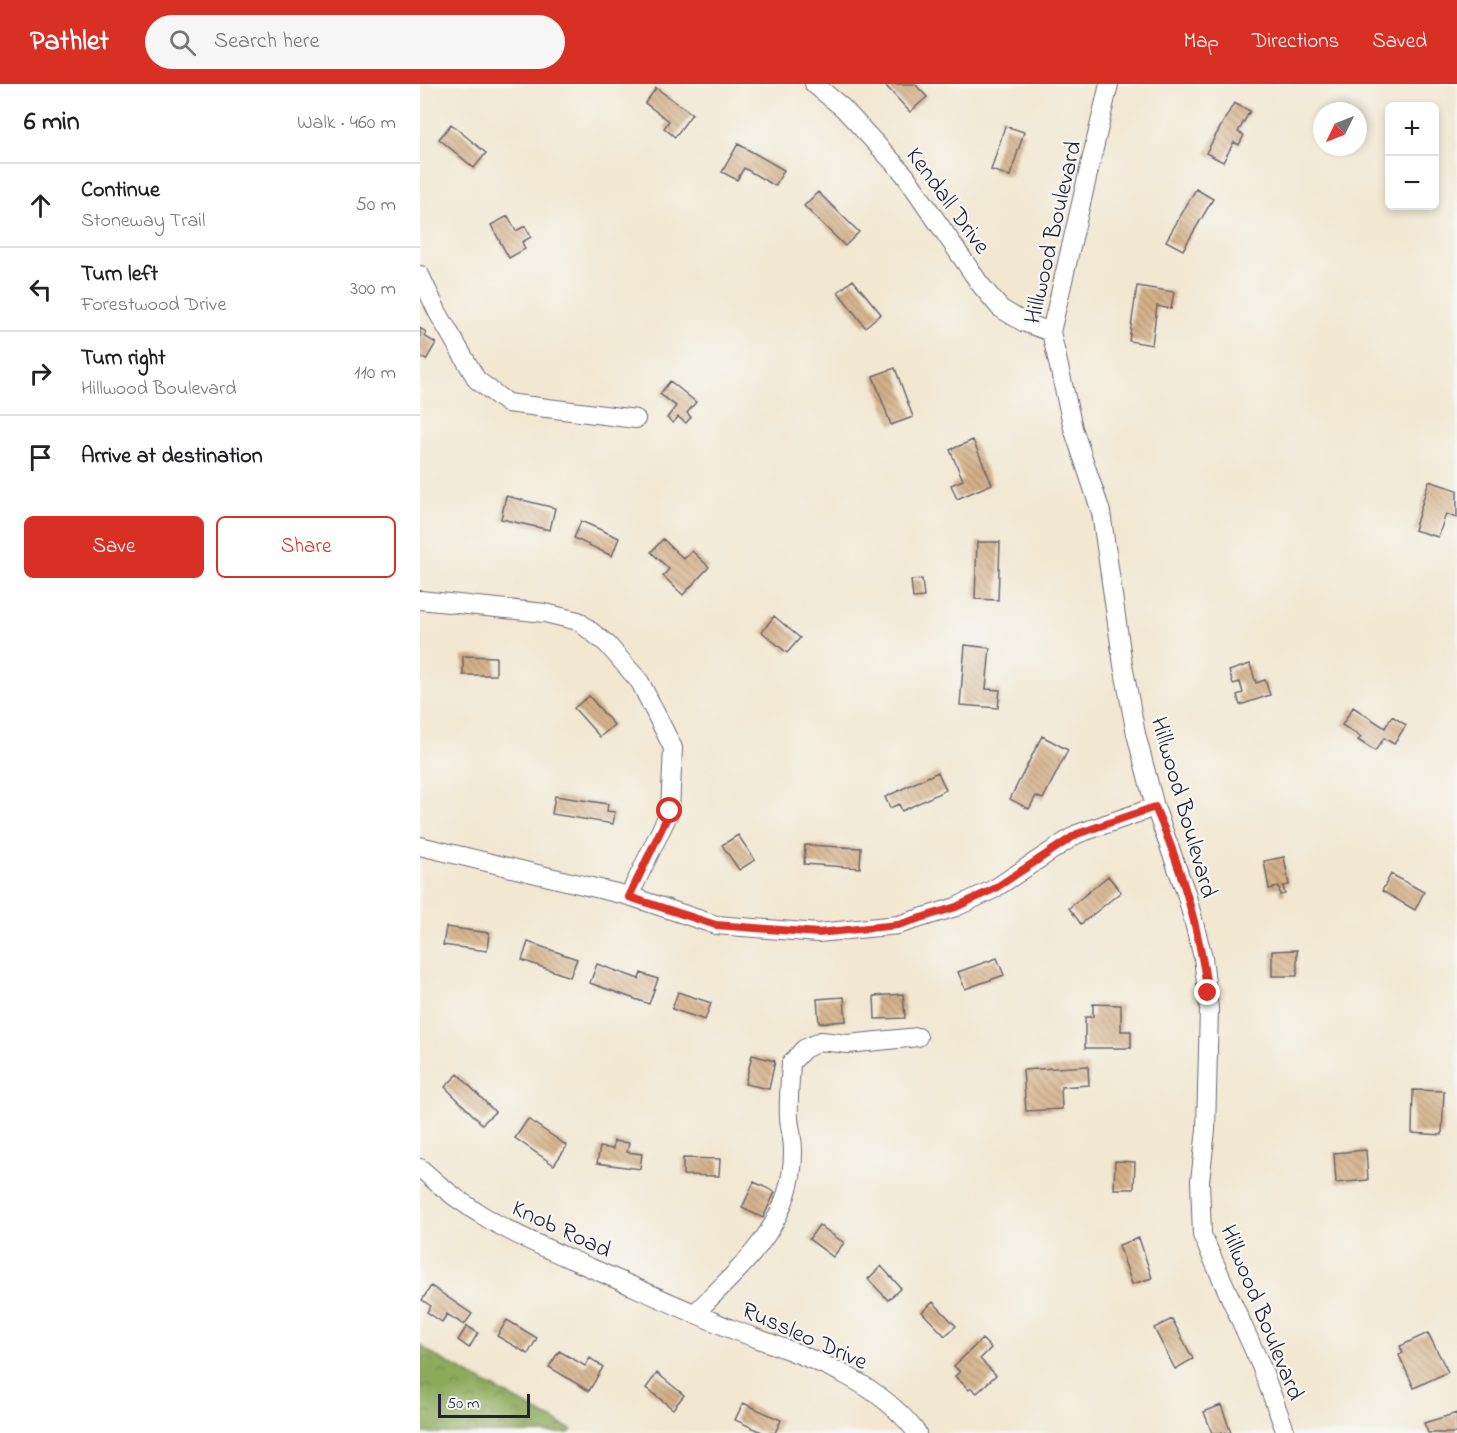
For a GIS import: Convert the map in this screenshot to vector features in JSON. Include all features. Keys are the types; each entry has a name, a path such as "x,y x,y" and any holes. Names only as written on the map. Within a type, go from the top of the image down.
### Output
{"street":[{"name":"Kendall Drive","path":"814,84 843,108 905,176 980,284 1000,308 1023,322 1051,332"},
{"name":"Hillwood Boulevard","path":"1109,84 1051,332 1072,428 1101,512 1126,679 1155,807 1186,893 1203,957 1208,993 1206,1130 1200,1181 1202,1235 1261,1366 1286,1433"},
{"path":"420,275 438,313 477,380 507,403 636,419"},
{"path":"420,600 545,613 578,621 607,644 640,682 673,748 670,811 629,897"},
{"path":"420,846 629,897 716,925 818,933 898,925 956,907 994,889 1077,834 1155,807"},
{"path":"694,1314 753,1254 778,1220 784,1206 793,1151 789,1117 791,1063 804,1049 821,1041 848,1044 918,1037"},
{"name":"Knob Road","path":"420,1168 453,1198 499,1226 694,1314"},
{"name":"Russleo Drive","path":"694,1314 828,1366 889,1404 917,1433"}],"green space":[{"path":"420,1345 437,1357 572,1430 568,1433 420,1433"}],"building":[{"path":"884,84 915,84 927,97 910,112"},
{"path":"656,88 692,114 675,137 664,128 669,121 645,103"},
{"path":"1234,103 1250,111 1238,132 1244,135 1239,145 1234,142 1223,162 1206,153"},
{"path":"451,124 486,153 474,168 439,139"},
{"path":"1005,126 1024,132 1010,176 991,170"},
{"path":"738,144 784,170 775,186 744,168 737,180 722,172"},
{"path":"1196,189 1213,199 1183,250 1166,241"},
{"path":"818,192 859,232 845,246 804,206"},
{"path":"508,216 516,231 525,226 531,237 522,242 525,249 509,258 491,225"},
{"path":"853,280 881,314 865,327 838,292"},
{"path":"1137,286 1174,292 1171,309 1157,306 1152,345 1129,341"},
{"path":"420,328 426,332 424,336 436,343 426,360 420,356"},
{"path":"895,368 913,417 891,425 873,376"},
{"path":"670,381 696,402 687,413 691,417 686,423 678,417 673,423 667,418 676,406 660,394"},
{"path":"973,440 992,484 957,499 951,485 963,480 950,450"},
{"path":"1429,481 1457,490 1457,518 1446,514 1438,537 1414,530"},
{"path":"506,496 555,508 550,530 501,519"},
{"path":"581,521 619,538 612,556 574,538"},
{"path":"663,539 684,559 692,551 709,567 683,595 663,576 669,569 651,552"},
{"path":"977,542 1000,542 998,600 975,599"},
{"path":"922,579 924,597 913,598 911,580"},
{"path":"774,616 800,638 787,653 762,632"},
{"path":"965,645 990,648 986,689 1000,690 998,708 960,705"},
{"path":"463,656 496,657 496,675 463,675"},
{"path":"1250,664 1256,683 1265,680 1270,695 1240,705 1237,695 1243,693 1240,682 1233,684 1229,671"},
{"path":"589,696 614,725 600,737 574,708"},
{"path":"1353,707 1385,728 1392,716 1406,725 1394,744 1384,738 1375,751 1358,740 1361,737 1342,725"},
{"path":"1042,736 1068,750 1043,799 1036,796 1029,809 1010,799"},
{"path":"938,772 946,790 902,811 899,804 890,808 885,797"},
{"path":"555,796 608,804 607,811 615,812 613,824 552,814"},
{"path":"738,835 755,860 739,870 722,845"},
{"path":"805,845 861,848 860,868 804,864"},
{"path":"1284,857 1289,885 1283,886 1285,894 1280,895 1279,887 1269,889 1264,861"},
{"path":"1391,874 1424,892 1415,910 1382,891"},
{"path":"1108,876 1121,892 1081,924 1069,908"},
{"path":"446,927 489,933 487,951 443,945"},
{"path":"528,942 577,959 570,977 522,960"},
{"path":"1297,950 1297,976 1272,976 1272,951"},
{"path":"997,958 1004,975 965,989 958,972"},
{"path":"597,964 639,979 641,973 658,979 649,1004 590,983"},
{"path":"678,992 711,1003 705,1020 672,1009"},
{"path":"903,994 905,1018 875,1019 874,996"},
{"path":"844,997 846,1021 819,1023 817,999"},
{"path":"1093,1004 1121,1005 1121,1031 1131,1031 1131,1048 1085,1048 1085,1017 1093,1017"},
{"path":"752,1055 775,1061 769,1089 745,1084"},
{"path":"1088,1066 1089,1085 1061,1087 1062,1109 1026,1111 1023,1070"},
{"path":"458,1074 495,1112 482,1124 445,1087"},
{"path":"1413,1090 1444,1091 1442,1135 1412,1133"},
{"path":"528,1119 567,1146 554,1165 515,1138"},
{"path":"614,1141 629,1143 627,1152 642,1154 640,1169 597,1163 600,1147 613,1149"},
{"path":"1366,1150 1368,1180 1336,1183 1334,1153"},
{"path":"683,1158 720,1159 719,1176 683,1175"},
{"path":"1115,1161 1135,1162 1134,1189 1114,1189"},
{"path":"754,1182 775,1192 763,1218 742,1208"},
{"path":"819,1225 844,1243 833,1257 809,1239"},
{"path":"1139,1238 1152,1278 1132,1284 1119,1245"},
{"path":"881,1266 901,1288 888,1300 868,1279"},
{"path":"431,1286 472,1314 464,1325 447,1314 442,1322 427,1312 431,1306 422,1300"},
{"path":"933,1302 956,1326 945,1336 922,1312"},
{"path":"1172,1319 1193,1359 1175,1369 1154,1328"},
{"path":"507,1320 537,1338 528,1354 497,1336"},
{"path":"467,1326 478,1333 469,1348 458,1340"},
{"path":"1428,1333 1448,1372 1414,1388 1399,1355 1403,1353 1400,1346"},
{"path":"982,1339 991,1348 980,1359 996,1375 977,1393 971,1388 969,1390 955,1376 960,1372 954,1366"},
{"path":"559,1351 585,1366 590,1358 603,1367 589,1391 549,1367"},
{"path":"657,1373 684,1395 673,1409 646,1388"},
{"path":"743,1403 781,1420 775,1433 764,1433 735,1420"},
{"path":"1221,1405 1231,1433 1212,1433 1204,1412"},
{"path":"1457,1413 1457,1433 1428,1433 1424,1423"}],"route":[{"path":"670,811 629,897 716,925 818,933 898,925 956,907 994,889 1077,834 1155,807 1186,893 1203,957 1208,993"}]}
